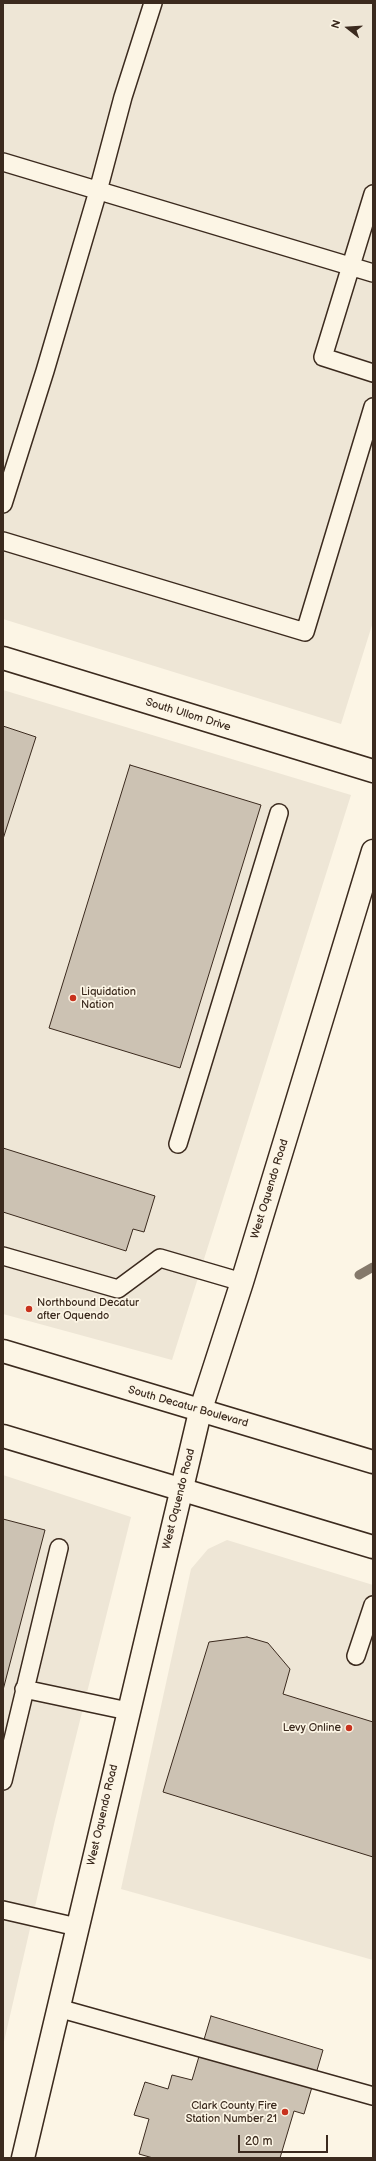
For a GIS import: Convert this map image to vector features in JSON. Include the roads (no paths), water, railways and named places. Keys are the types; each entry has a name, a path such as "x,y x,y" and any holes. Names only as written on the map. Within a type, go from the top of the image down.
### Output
{"street":[{"name":"South Ullom Drive","path":"3,658 373,771"},
{"name":"West Oquendo Road","path":"23,2158 200,1412 242,1282 373,851"},
{"name":"South Decatur Boulevard","path":"3,1351 200,1412 373,1462"},
{"path":"3,1436 373,1547"}],"lane":[{"path":"3,504 98,190 123,97 153,3"},
{"path":"3,162 373,273"},
{"path":"373,194 323,357 373,372"},
{"path":"3,542 305,632 373,407"},
{"path":"178,1144 279,813"},
{"path":"3,1256 118,1289 160,1258 242,1282"},
{"path":"3,1782 24,1689 59,1548"},
{"path":"356,1656 373,1605"},
{"path":"24,1689 128,1711"},
{"path":"3,1910 77,1927"},
{"path":"58,2008 373,2096"}],"waterway":[{"path":"359,1275 373,1267"}],"place":[{"name":"Liquidation Nation","path":"73,998"},
{"name":"Northbound Decatur after Oquendo","path":"29,1309"},
{"name":"Levy Online","path":"349,1728"},
{"name":"Clark County Fire Station Number 21","path":"285,2112"}]}
